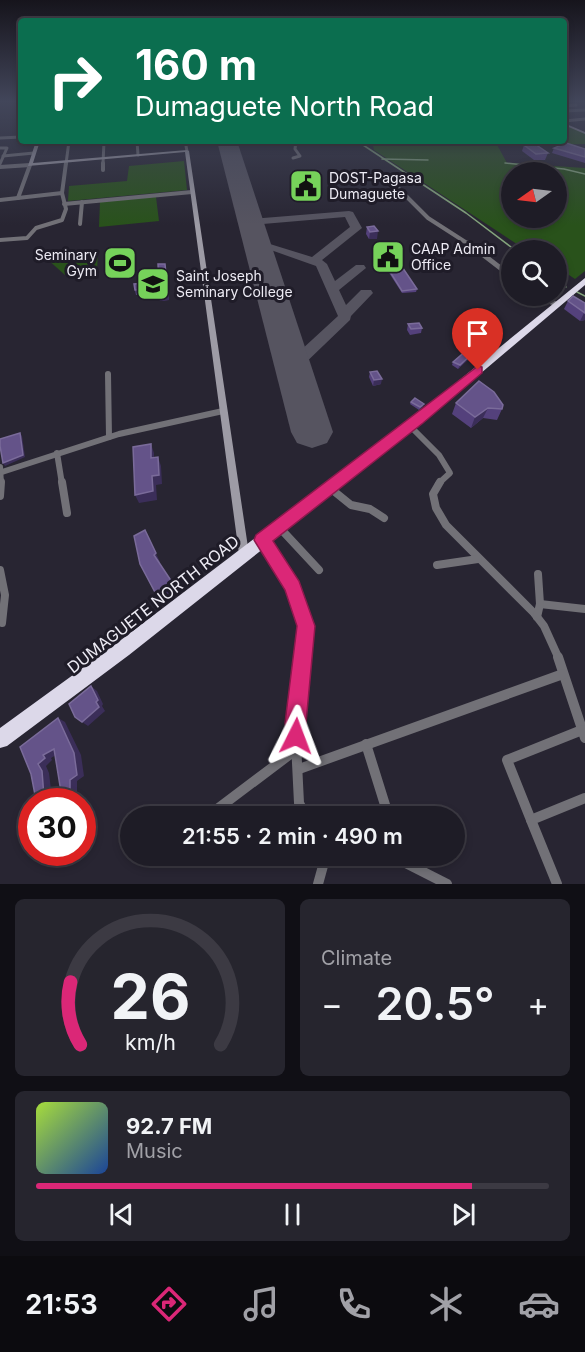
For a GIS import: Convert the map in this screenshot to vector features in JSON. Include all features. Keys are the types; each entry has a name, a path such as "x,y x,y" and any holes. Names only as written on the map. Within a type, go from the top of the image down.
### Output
{"highway":[{"name":"DUMAGUETE NORTH ROAD","path":"567,297 585,281"},
{"name":"DUMAGUETE NORTH ROAD","path":"0,739 123,649 470,381 557,306"}],"street":[{"path":"18,198 37,144"},
{"path":"0,240 27,238 36,228 62,220 66,209 62,193 69,144"},
{"path":"103,170 104,144"},
{"path":"136,144 138,155"},
{"path":"186,144 244,554"},
{"path":"293,158 300,156 295,150 296,144"},
{"path":"0,148 7,148 0,165 30,165 187,151"},
{"path":"3,156 34,153"},
{"path":"387,177 428,218 465,241 501,269"},
{"path":"64,204 192,192"},
{"path":"0,200 62,193"},
{"path":"80,224 82,202"},
{"path":"108,374 109,437"},
{"path":"0,496 1,470 109,437 223,411"},
{"path":"410,426 439,455 450,473 435,487 433,496 435,505 447,525 544,626 584,734 507,760 557,884"},
{"path":"57,453 67,513"},
{"path":"330,488 351,505 370,509 384,518"},
{"path":"279,527 319,570"},
{"path":"262,540 276,557 293,587 306,626 295,723 300,806"},
{"path":"437,565 478,559"},
{"path":"0,570 5,595 2,623"},
{"path":"537,617 540,604 538,574"},
{"path":"540,604 585,609"},
{"path":"299,769 563,674"},
{"path":"366,744 385,806"},
{"path":"221,806 297,749"},
{"path":"531,820 585,798"},
{"path":"318,884 323,866"},
{"path":"412,866 447,884"}],"green space":[{"path":"585,143 585,144 531,144"},
{"path":"373,144 497,144 506,162 501,162 501,228 567,228 567,167 585,168 585,271 575,279 567,274 567,240 511,240 374,150"},
{"path":"184,161 187,190 68,201 69,186 127,181 129,166"},
{"path":"156,197 159,221 99,227 100,202"},
{"path":"98,252 97,271 65,275 46,258"},
{"name":"Seminary Gym","path":"134,255 132,270 106,272 108,257"}],"building":[{"path":"567,143 585,149 585,157 554,148"},
{"path":"535,144 548,153 536,154 524,145"},
{"path":"374,226 378,231 370,232 367,227"},
{"path":"392,252 417,289 402,291 382,259 387,259 384,253"},
{"path":"158,264 165,264 168,295 159,296 158,288 135,290 134,284 159,282"},
{"path":"573,296 585,303 585,313 568,301"},
{"path":"419,323 422,328 411,329 408,324"},
{"path":"467,350 473,353 460,365 453,362"},
{"path":"377,371 382,379 374,380 370,372"},
{"path":"479,381 494,392 503,405 502,409 488,408 475,417 456,403"},
{"path":"415,398 424,404 420,407 411,402"},
{"path":"20,433 23,455 3,463 0,439"},
{"path":"151,444 151,458 158,457 159,475 152,476 153,491 135,495 133,447"},
{"path":"145,530 156,553 154,555 174,585 157,596 140,564 134,536"},
{"path":"91,686 99,707 82,722 75,717 69,704"},
{"path":"58,718 74,753 77,775 70,780 70,788 60,788 54,749 43,755 45,758 38,764 42,771 43,788 34,788 31,774 20,747"}],"waterway":[{"path":"362,144 384,159"},
{"path":"384,159 428,160"},
{"path":"384,159 466,213 502,240"},
{"path":"567,170 585,174"},
{"path":"577,292 585,296"}],"taxiway":[{"path":"251,222 349,214 356,228 314,262"},
{"path":"257,243 314,262"},
{"path":"314,262 321,264 332,289"},
{"path":"332,289 360,268"},
{"path":"332,289 344,315"},
{"path":"344,315 366,293"},
{"path":"293,366 345,317 344,315"}],"runway":[{"path":"228,144 312,432"}],"place":[{"name":"DOST-Pagasa Dumaguete","path":"306,186"},
{"name":"CAAP Admin Office","path":"388,257"},
{"name":"Seminary Gym","path":"120,263"},
{"name":"Saint Joseph Seminary College","path":"153,284"}],"route":[{"path":"296,736 295,723 306,626 293,587 276,557 262,540 418,420 478,370"}]}
